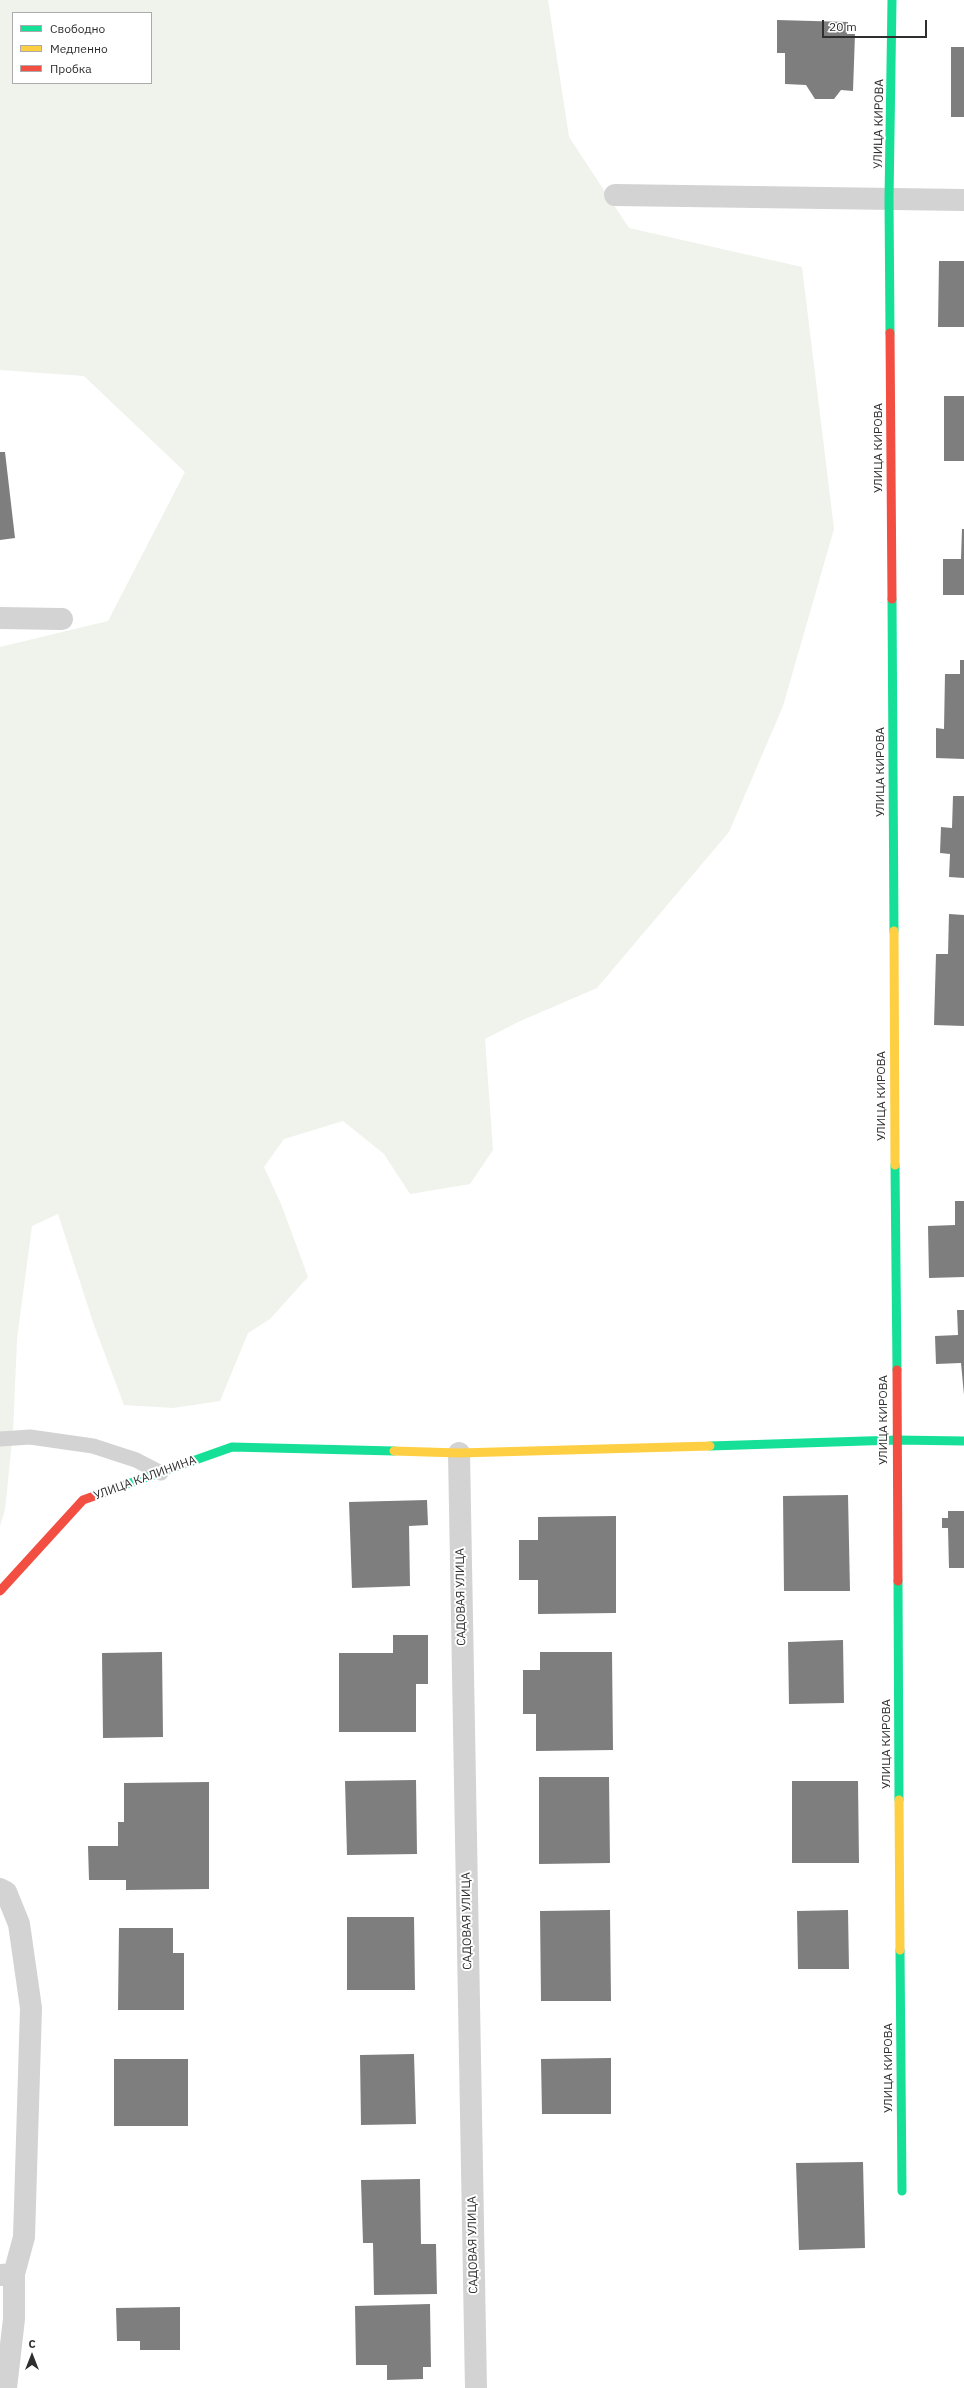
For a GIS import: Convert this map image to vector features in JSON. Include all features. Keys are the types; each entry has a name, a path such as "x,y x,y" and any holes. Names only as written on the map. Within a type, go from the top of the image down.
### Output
{"street":[{"name":"УЛИЦА КИРОВА","path":"892,0 890,199 896,1440 902,2191"},
{"path":"615,194 964,200"},
{"path":"0,618 62,619"},
{"path":"459,1453 896,1440 964,1441"},
{"name":"УЛИЦА КАЛИНИНА","path":"0,1591 83,1500 232,1447 459,1453"},
{"name":"САДОВАЯ УЛИЦА","path":"459,1453 476,2388"},
{"path":"2,1888 19,1924 32,2008 24,2237 7,2275 14,2319 6,2388"}],"lane":[{"path":"0,1439 30,1438 93,1446 136,1460 160,1473"}],"shaded area":[{"path":"0,0 548,0 569,137 629,228 802,267 834,529 783,706 729,832 597,988 518,1022 485,1039 493,1150 470,1184 410,1194 384,1154 343,1121 284,1139 264,1167 281,1204 308,1277 270,1319 248,1333 220,1401 173,1408 124,1405 94,1325 58,1214 32,1226 17,1339 13,1432 5,1510 0,1526 0,647 108,621 185,472 84,376 0,370"}],"building":[{"path":"777,20 848,22 847,34 855,34 853,91 841,90 834,99 815,99 806,85 785,84 785,53 777,53"},
{"path":"951,47 964,47 964,117 951,117"},
{"path":"939,261 964,261 964,327 938,327"},
{"path":"944,396 964,396 964,461 944,461"},
{"path":"0,452 5,452 15,538 0,540"},
{"path":"962,529 964,529 964,595 943,595 943,559 961,559"},
{"path":"960,660 964,660 964,759 936,758 936,728 944,729 945,674 960,674"},
{"path":"953,796 964,796 964,878 949,877 950,854 940,853 941,827 952,828"},
{"path":"949,914 964,915 964,1026 934,1025 936,954 948,954"},
{"path":"955,1201 964,1201 964,1277 929,1278 928,1226 955,1225"},
{"path":"957,1310 964,1310 964,1395 961,1363 936,1364 935,1336 958,1335"},
{"path":"848,1495 850,1591 784,1591 783,1496"},
{"path":"427,1500 428,1525 409,1526 410,1586 352,1588 349,1502"},
{"path":"948,1511 964,1511 964,1568 949,1568 948,1528 942,1528 942,1518 948,1518"},
{"path":"616,1516 616,1613 538,1614 538,1580 519,1580 519,1540 538,1540 538,1517"},
{"path":"393,1635 428,1635 428,1684 416,1684 416,1732 339,1732 339,1653 393,1653"},
{"path":"843,1640 844,1703 789,1704 788,1642"},
{"path":"162,1652 163,1737 103,1738 102,1653"},
{"path":"540,1652 612,1652 613,1750 536,1751 536,1714 523,1714 523,1670 540,1670"},
{"path":"539,1777 609,1777 610,1863 539,1864"},
{"path":"416,1780 417,1854 347,1855 345,1781"},
{"path":"792,1781 858,1781 859,1863 792,1863"},
{"path":"209,1782 209,1889 126,1890 126,1880 89,1880 88,1846 118,1846 118,1822 124,1822 124,1783"},
{"path":"610,1910 611,2001 541,2001 540,1911"},
{"path":"848,1910 849,1969 798,1969 797,1911"},
{"path":"347,1917 414,1917 415,1990 347,1990"},
{"path":"119,1928 173,1928 173,1953 184,1953 184,2010 118,2010"},
{"path":"414,2054 416,2124 361,2125 360,2055"},
{"path":"611,2058 611,2114 542,2114 541,2059"},
{"path":"114,2059 188,2059 188,2126 114,2126"},
{"path":"863,2162 865,2248 799,2250 796,2163"},
{"path":"420,2179 421,2244 436,2244 437,2294 374,2295 373,2243 363,2243 361,2180"},
{"path":"430,2304 431,2367 423,2367 423,2379 387,2380 387,2365 356,2365 355,2306"},
{"path":"180,2307 180,2350 140,2350 140,2341 117,2341 116,2308"}],"traffic: fast":[{"path":"890,333 889,199 892,0"},
{"path":"892,599 894,931"},
{"path":"895,1165 897,1370"},
{"path":"710,1446 896,1440 964,1441"},
{"path":"122,1486 232,1447 394,1451"},
{"path":"898,1581 899,1800"},
{"path":"900,1950 902,2191"}],"traffic: slow":[{"path":"894,931 895,1165"},
{"path":"394,1451 459,1453 710,1446"},
{"path":"899,1800 900,1950"}],"traffic: jam":[{"path":"890,333 892,599"},
{"path":"897,1370 898,1581"},
{"path":"0,1591 83,1500 122,1486"}]}
